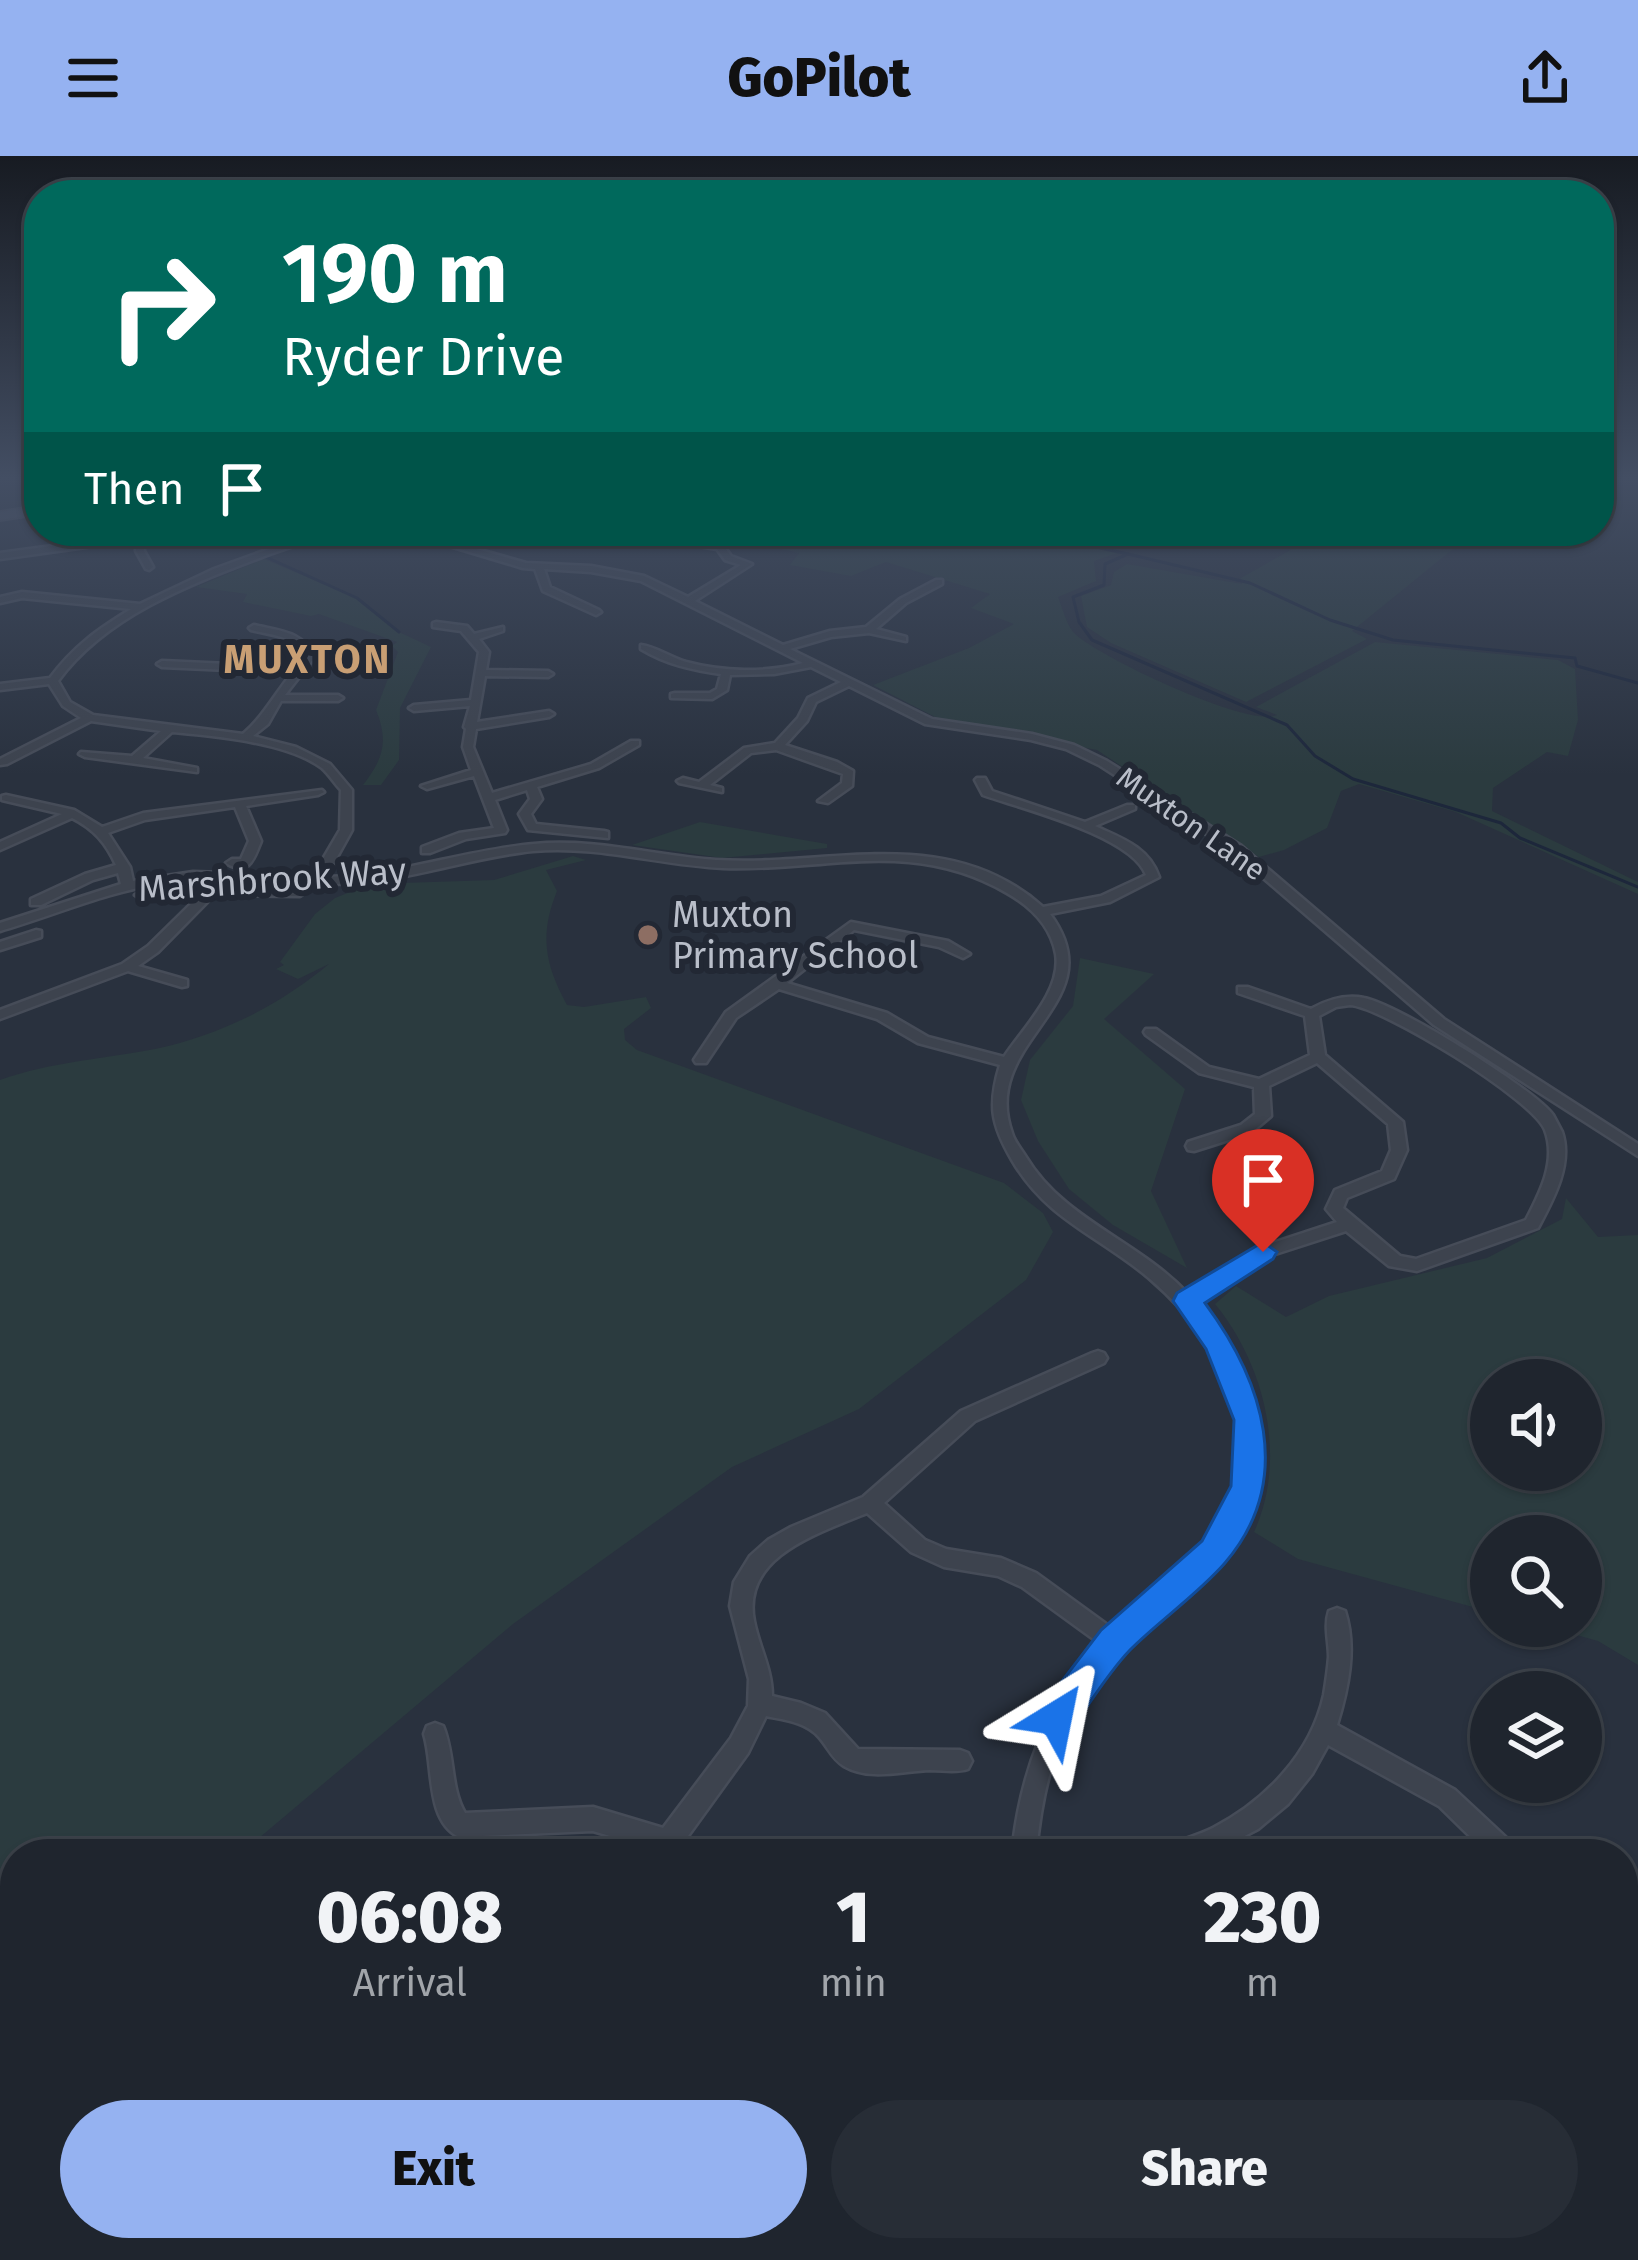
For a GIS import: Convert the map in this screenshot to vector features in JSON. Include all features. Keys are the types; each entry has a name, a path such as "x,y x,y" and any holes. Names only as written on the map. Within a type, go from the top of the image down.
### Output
{"street":[{"path":"203,578 83,642 63,660 52,681 59,700 89,718 247,736 316,760 333,773 349,806 348,824 317,880"},
{"path":"542,578 546,589 596,612"},
{"name":"Muxton Lane","path":"640,578 691,599 929,722 1032,737 1103,763 1236,848 1438,1022 1638,1151"},
{"path":"691,599 728,578"},
{"path":"869,630 926,588 939,587"},
{"path":"0,600 22,595 146,607"},
{"path":"436,625 464,628 484,652 467,747 510,850"},
{"path":"476,637 500,629"},
{"path":"782,648 830,634 869,630 903,639"},
{"path":"247,736 264,722 309,658 300,640 256,632"},
{"path":"648,650 726,672 755,674 813,664"},
{"path":"162,664 301,670"},
{"path":"186,686 201,668"},
{"path":"675,696 712,696 722,690 726,672"},
{"path":"480,673 548,674"},
{"path":"0,687 52,681"},
{"path":"778,746 803,719 812,700 849,682"},
{"path":"278,698 338,698"},
{"path":"414,708 474,704"},
{"path":"3,762 89,718"},
{"path":"469,727 540,718"},
{"path":"134,760 169,729"},
{"path":"489,798 595,766 636,740"},
{"path":"701,786 748,750 778,746 794,756 843,767 849,773 848,784 824,801"},
{"path":"87,757 194,770"},
{"path":"435,781 476,772"},
{"path":"682,781 718,790"},
{"path":"531,786 536,800 526,814 532,826 590,829 604,835"},
{"path":"971,795 984,787 1085,826 1151,866 1153,877 1106,899 1040,912 1061,948 1062,976 1052,1001 1005,1062 996,1106 1002,1131 1035,1185 1187,1301 1219,1345 1242,1394 1252,1452 1247,1486 1214,1551 1114,1642 1056,1718 1040,1754 1027,1804 1025,1839"},
{"path":"104,830 143,818 318,792"},
{"path":"6,798 27,797 104,830 124,867 129,892 300,892"},
{"path":"240,806 255,841 246,863"},
{"path":"1085,826 1131,807"},
{"path":"0,847 69,815"},
{"path":"426,850 463,836 501,830"},
{"name":"Marshbrook Way","path":"0,927 204,876 370,879 510,850 573,846 728,864 856,853 923,858 979,873 1040,912"},
{"path":"36,902 89,877 124,867"},
{"path":"0,1015 127,968 153,950 212,891"},
{"path":"701,1060 730,1015 851,926 943,944 962,953"},
{"path":"0,946 36,934"},
{"path":"127,968 170,984"},
{"path":"777,984 882,1016 923,1040 1005,1062"},
{"path":"1243,990 1312,1014"},
{"path":"1335,1000 1387,1009 1546,1117 1557,1167 1532,1224 1417,1265 1395,1262 1349,1224 1334,1209 1341,1194 1388,1174 1399,1150 1395,1122 1318,1057 1312,1014 1335,1000"},
{"path":"1151,1032 1204,1070 1261,1084 1318,1057"},
{"path":"1193,1146 1246,1130 1263,1116 1261,1084"},
{"path":"1187,1301 1263,1252 1349,1224"},
{"path":"671,1839 736,1750 760,1704 756,1663 739,1597 746,1580 789,1535 870,1504 968,1416 1098,1358"},
{"path":"870,1504 919,1546 944,1558 1001,1567 1029,1580 1114,1642"},
{"path":"1234,1839 1293,1780 1326,1731 1339,1672 1337,1618"},
{"path":"760,1704 806,1715 823,1725 856,1760 936,1756 960,1761"},
{"path":"1326,1731 1447,1798 1489,1839"},
{"path":"435,1734 445,1768 447,1805 459,1825 593,1819 642,1839"}],"shaded area":[{"path":"217,578 310,578 357,598 399,632 431,647 400,708 399,760 381,785 363,785 382,750 376,710 398,652 392,646 397,642 319,614 243,602 247,594 196,587"},
{"path":"939,578 1096,578 1058,597 1073,632 1110,657 1173,687 1261,716 1277,715 1256,707 1375,642 1558,660 1575,669 1578,720 1568,756 1547,752 1493,788 1492,811 1638,882 1638,894 1456,812 1359,784 1341,791 1327,828 1259,857 1097,750 943,721 873,685 969,648 1014,624 971,608 990,594"},
{"path":"1113,578 1209,578 1242,584 1241,578 1417,578 1352,631 1367,639 1246,702 1111,643 1087,627 1081,596 1111,585"},
{"path":"700,822 827,844 827,848 722,858 632,845"},
{"path":"573,856 586,860 546,870 557,891 548,922 547,950 567,1005 584,1007 646,997 651,1008 624,1029 625,1040 637,1050 1004,1183 1043,1213 1053,1232 1026,1280 859,1409 732,1467 513,1624 258,1839 0,1839 0,1080 179,1043 248,1017 329,964 298,979 276,969 284,965 280,962 315,914 335,898 370,884 494,880"},
{"path":"1080,958 1154,974 1104,1019 1185,1089 1151,1191 1187,1268 1113,1225 1069,1189 1038,1141 1021,1100 1030,1060 1073,1006"},
{"path":"1566,1198 1598,1237 1638,1235 1638,1665 1602,1643 1602,1515 1470,1515 1470,1606 1298,1559 1254,1532 1269,1474 1266,1413 1247,1355 1215,1304 1236,1286 1286,1317 1329,1296 1487,1258 1562,1219"}],"waterway":[{"path":"313,578 357,598 399,632"},
{"path":"1104,578 1104,585 1073,597 1079,622 1092,640 1287,725 1315,756 1353,779 1501,823 1520,838 1638,887"},
{"path":"1230,578 1330,620 1393,640 1575,658 1577,666 1638,683"}],"place":[{"name":"Muxton Primary School","path":"648,935"}],"district":[{"name":"MUXTON","path":"308,659"}],"route":[{"path":"1056,1718 1114,1642 1214,1551 1238,1510 1252,1452 1250,1420 1219,1345 1187,1301 1263,1252"}]}
